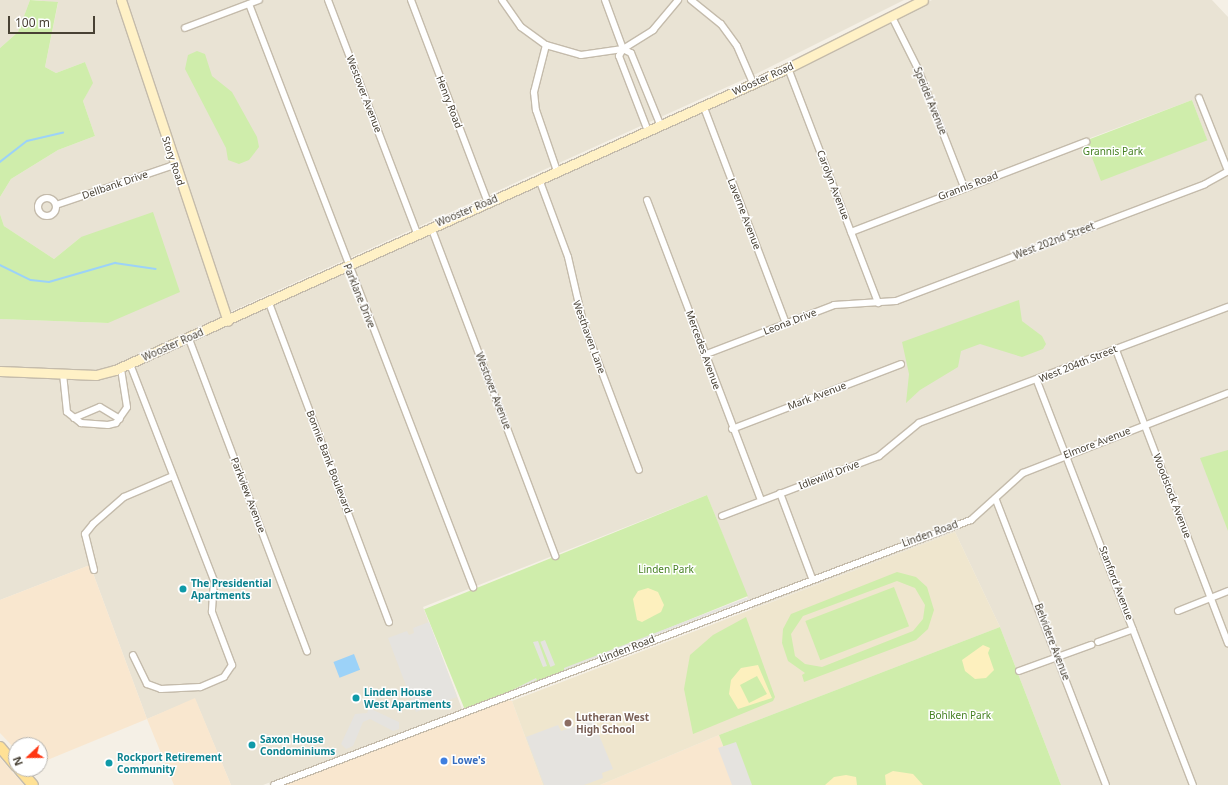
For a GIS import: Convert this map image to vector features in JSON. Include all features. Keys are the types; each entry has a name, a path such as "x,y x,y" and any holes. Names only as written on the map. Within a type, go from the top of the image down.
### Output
{"main road":[{"name":"Story Road","path":"121,0 174,165 228,321"},
{"name":"Wooster Road","path":"0,371 96,375 121,368 347,268 431,227 488,203 648,131 660,124 788,68 892,17 923,0"},
{"path":"0,747 8,756"},
{"path":"26,777 33,785"}],"street":[{"path":"185,28 259,0"},
{"name":"Westover Avenue","path":"328,0 418,233"},
{"name":"Henry Road","path":"411,0 488,203"},
{"path":"502,0 521,27 546,45 581,55 623,49 653,30 678,0"},
{"path":"605,0 623,49 631,53 660,124"},
{"path":"692,0 721,24 737,46 753,83"},
{"name":"Parklane Drive","path":"249,4 347,268 385,354 473,587"},
{"name":"Speidel Avenue","path":"892,17 918,69 964,187"},
{"path":"546,45 534,92 536,110 557,171"},
{"path":"623,49 619,56 648,131"},
{"name":"Carolyn Avenue","path":"788,68 878,303"},
{"path":"1199,98 1228,171"},
{"name":"Laverne Avenue","path":"703,105 786,323"},
{"name":"Grannis Road","path":"851,232 964,187 1086,142"},
{"name":"Dellbank Drive","path":"56,205 174,165"},
{"name":"West 202nd Street","path":"878,303 896,301 1205,184 1228,171"},
{"name":"Westhaven Lane","path":"539,179 568,257 582,322 639,470"},
{"name":"Mercedes Avenue","path":"648,200 704,355 761,500"},
{"name":"Westover Avenue","path":"431,227 555,556"},
{"name":"Bonnie Bank Boulevard","path":"268,303 389,622"},
{"name":"Leona Drive","path":"704,355 834,305 878,303"},
{"name":"West 204th Street","path":"928,420 1037,381 1228,307"},
{"name":"Parkview Avenue","path":"189,338 307,651"},
{"name":"Woodstock Avenue","path":"1116,350 1228,644"},
{"path":"130,364 214,582 212,612 232,665 224,678 200,687 161,689 147,684 133,655"},
{"name":"Mark Avenue","path":"732,429 901,364"},
{"path":"64,374 64,404 74,418 97,426 120,418 127,407 121,368"},
{"name":"Stanford Avenue","path":"1037,381 1067,454 1193,785"},
{"name":"Elmore Avenue","path":"980,513 996,500 1023,473 1067,454 1145,426 1228,393"},
{"path":"74,418 100,407 120,418"},
{"name":"Idlewild Drive","path":"722,516 879,456 904,433 928,420"},
{"path":"94,570 85,534 93,524 124,497 173,476"},
{"path":"780,494 812,578"},
{"name":"Belvidere Avenue","path":"996,500 1058,657 1106,785"},
{"name":"Linden Road","path":"274,785 812,578 971,520 980,513"},
{"path":"1178,611 1228,591"},
{"path":"1098,642 1133,629"},
{"path":"1019,671 1091,645"}],"shaded area":[{"path":"0,0 30,0 18,32 0,48"},
{"path":"36,0 116,0 222,319 123,363 94,372 0,368 0,319 108,323 81,237 54,259 4,226 0,214 0,197 11,179 58,150 95,136 83,101 92,83 85,62 56,73 45,67 58,3"},
{"path":"125,0 904,0 758,73 232,311 229,310"},
{"path":"932,0 1212,0 1228,17 1228,785 1061,785 1000,627 955,532 752,609 707,495 423,607 462,709 263,785 231,785 195,699 147,719 90,565 0,600 0,376 84,380 120,373 749,91","holes":["1192,100 1207,140 1085,140"]},
{"path":"955,532 1000,627 719,735 600,785 543,785 512,701"},
{"path":"90,565 147,719 48,760 48,737 8,737 8,742 0,733 0,600"},
{"path":"746,598 750,599 564,670 564,668"},
{"path":"429,622 457,697 416,712 388,638 407,631 409,635 414,633 413,628"},
{"path":"545,640 555,665 550,667 540,642"},
{"path":"538,641 547,666 543,667 533,642"},
{"path":"536,678 537,680 470,714 469,712"},
{"path":"195,698 231,785 174,785 147,719"},
{"path":"507,700 512,701 543,785 285,785"},
{"path":"369,708 399,722 399,729 393,731 370,719 363,722 353,746 346,749 341,744 355,714 367,713"},
{"path":"593,720 613,769 602,773 603,778 584,785 544,785 526,737 558,725 561,731"},
{"path":"719,735 738,785 600,785"},
{"path":"736,742 752,785 732,785 718,748"},
{"path":"0,758 8,767 8,777 17,777 24,785 0,785"}],"green space":[{"path":"30,0 58,2 45,67 56,73 85,62 93,83 83,101 95,136 58,150 11,179 0,197 0,48 18,32"},
{"path":"197,51 205,54 212,76 232,92 257,137 259,147 249,160 239,164 228,160 226,148 185,69 188,55"},
{"name":"Grannis Park","path":"1192,100 1207,140 1101,181 1086,141"},
{"path":"153,212 180,292 108,323 0,319 0,214 4,226 54,259 81,237"},
{"path":"1019,300 1022,321 1042,336 1046,344 1043,349 1022,357 980,344 961,351 958,367 920,390 906,403 909,374 902,342"},
{"path":"1228,450 1228,531 1200,458"},
{"name":"Linden Park","path":"707,495 748,596 465,710 424,609"},
{"path":"897,572 916,577 927,587 934,610 928,629 916,640 804,682 802,675 805,673 788,661 782,643 783,629 791,614","holes":["897,581 915,588 925,605 923,619 913,631 822,667 805,664 795,656 791,634 803,616"]},
{"path":"894,587 909,626 820,660 805,621"},
{"path":"746,617 775,697 773,701 693,734 684,689 690,655 713,635"},
{"name":"Bohlken Park","path":"1000,627 1061,785 738,785 719,735"}],"sand":[{"path":"648,588 658,592 664,605 661,612 642,622 637,620 633,599 638,591"},
{"path":"983,645 990,648 988,653 994,670 986,678 975,679 965,671 962,660"},
{"path":"758,665 772,698 738,709 729,694 731,680 741,668","holes":["757,676 767,694 749,703 740,685"]},
{"path":"893,771 913,774 923,785 886,785 885,775"},
{"path":"846,775 856,777 857,785 825,785 834,777"}],"water":[{"path":"354,654 360,670 340,678 333,662"}],"waterway":[{"path":"0,162 27,141 63,133"},
{"path":"0,265 31,280 49,282 115,263 156,269"}],"place":[{"name":"The Presidential Apartments","path":"183,589"},
{"name":"Linden House West Apartments","path":"356,698"},
{"name":"Lutheran West High School","path":"568,723"},
{"name":"Saxon House Condominiums","path":"252,745"},
{"name":"Lowe's","path":"444,761"},
{"name":"Rockport Retirement Community","path":"109,763"}]}
